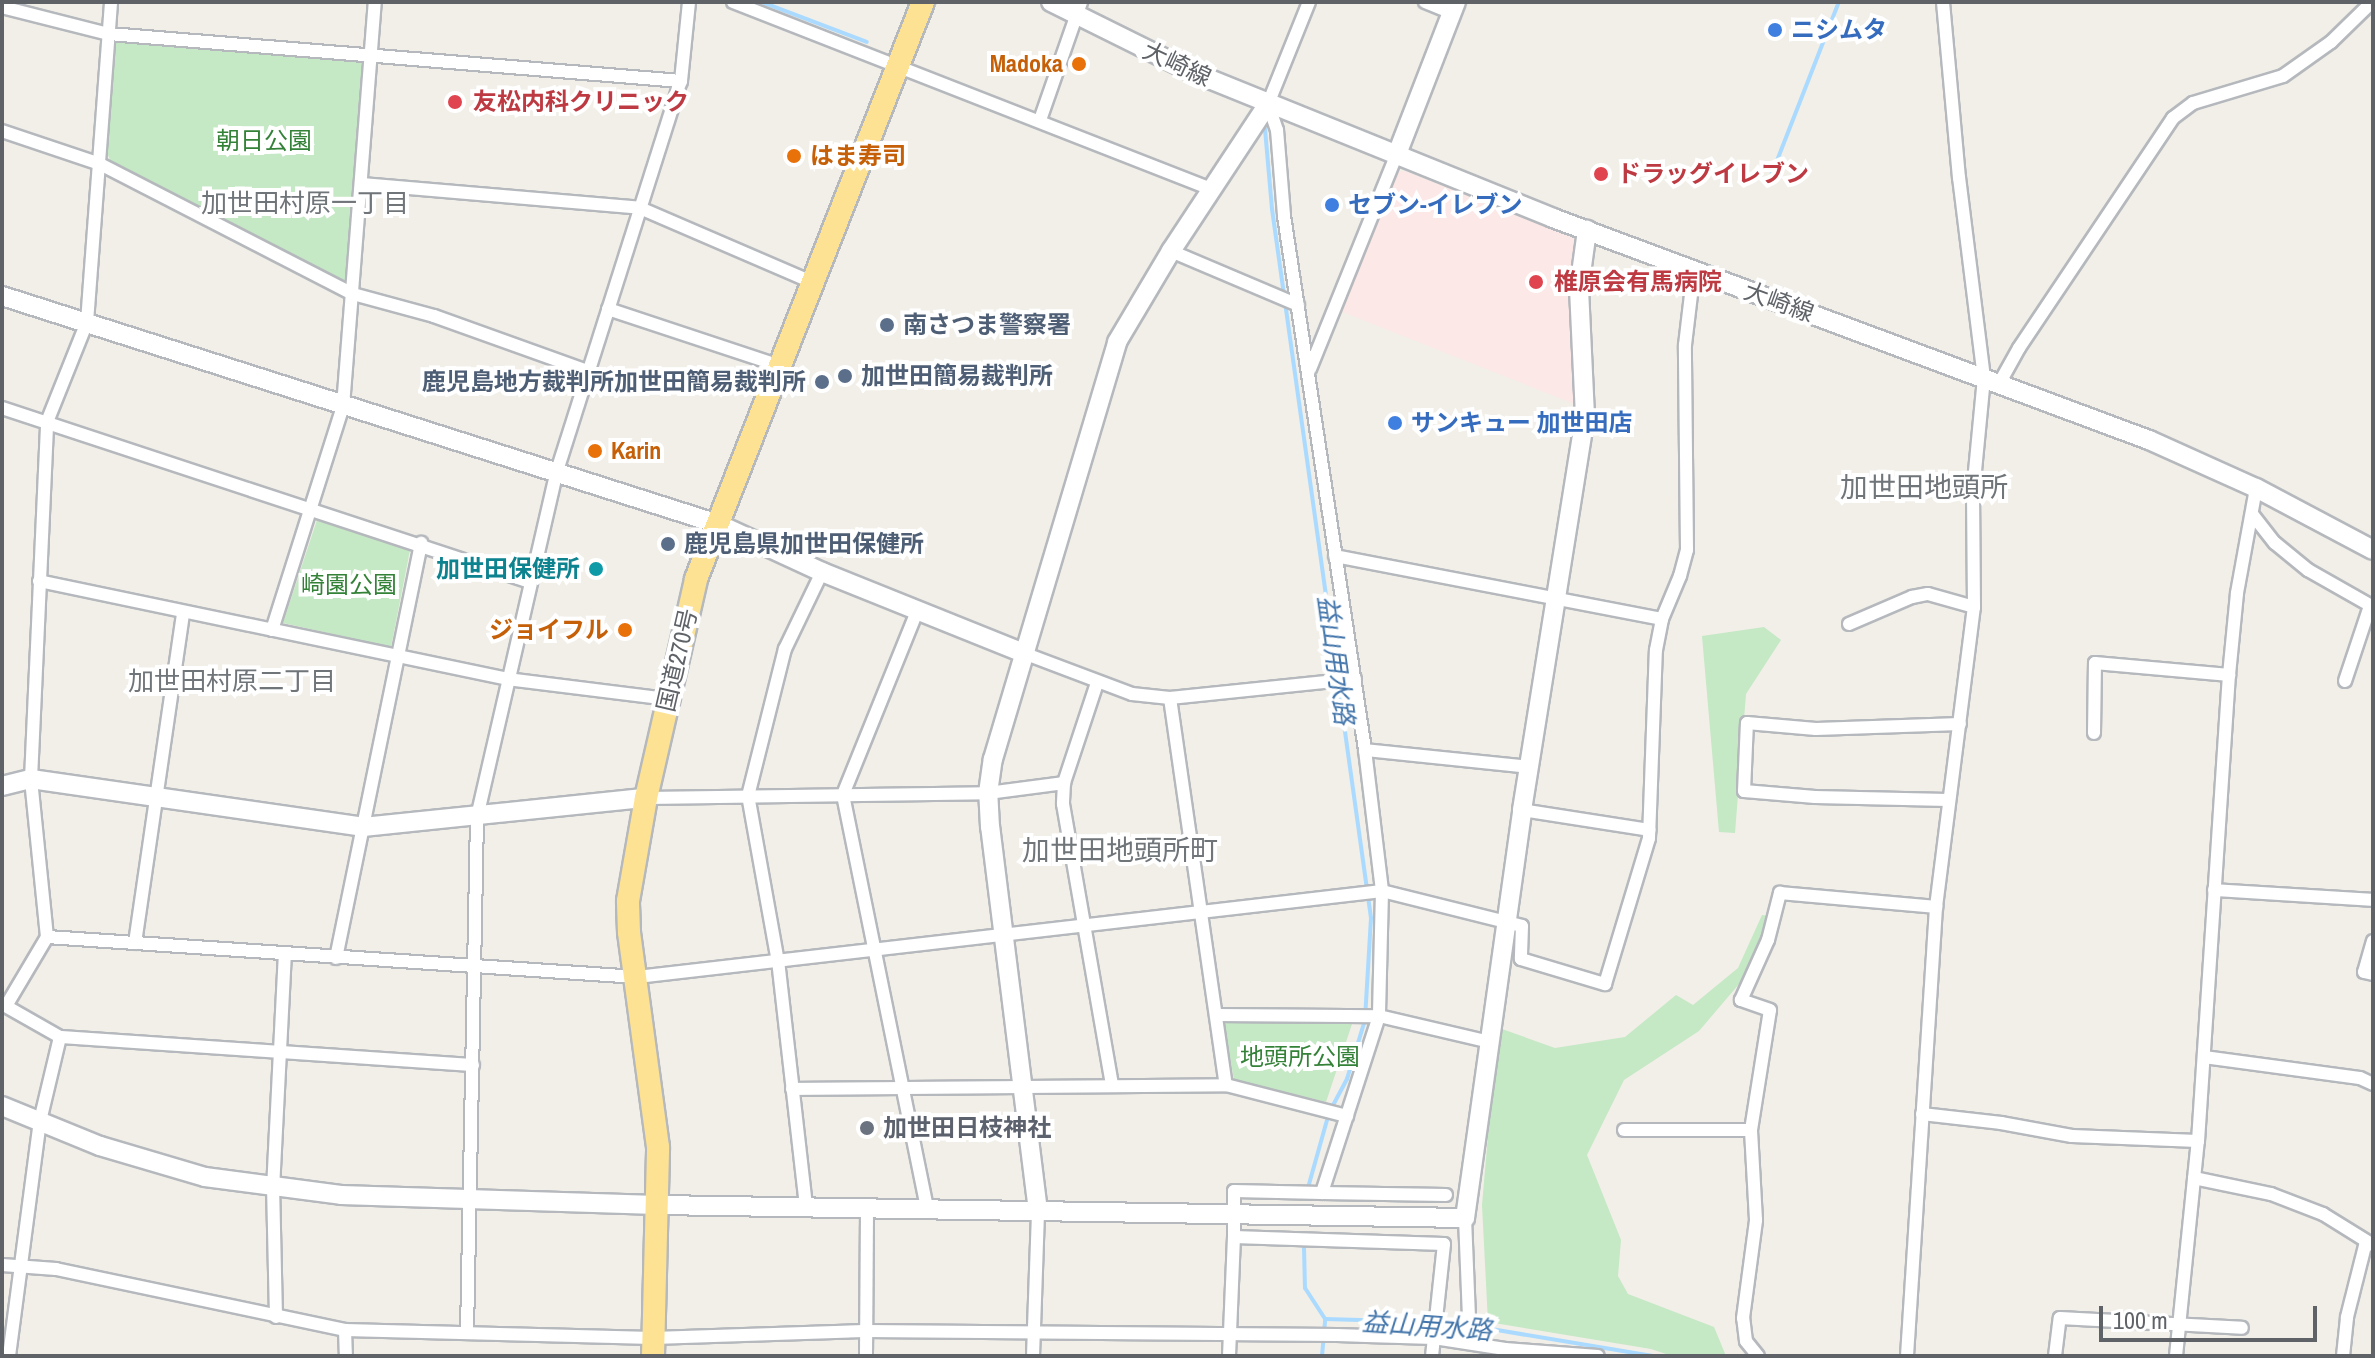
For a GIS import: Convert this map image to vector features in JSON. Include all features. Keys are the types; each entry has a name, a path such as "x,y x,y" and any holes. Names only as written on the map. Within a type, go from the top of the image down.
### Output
{"highway":[{"name":"国道270号","path":"653,1347 658,1147 629,932 628,901 646,798 696,579 923,2"}],"street":[{"path":"111,2 87,322 47,422 31,779 47,937 4,1005 60,1037 473,1065"},
{"path":"272,630 343,406 375,2"},
{"path":"467,1333 477,817 556,474 681,81 689,2"},
{"path":"733,2 900,64 1211,189"},
{"name":"大崎線","path":"1051,2 1078,9 1268,104 1587,230 2149,440 2256,488 2373,550"},
{"path":"1033,1356 1038,1211 988,793 993,759 1117,342 1171,251 1268,104 1309,2"},
{"path":"1309,372 1454,7 1425,2"},
{"path":"1907,1356 1936,907 1974,607 1973,492 1991,381 1959,178 1943,2"},
{"path":"1991,381 2173,118 2193,103 2283,76 2331,42 2372,2"},
{"path":"2,7 109,34 681,81"},
{"path":"1040,120 1078,9"},
{"path":"1268,104 1277,130 1284,216 1355,679 1379,891 1376,1016 1342,1115 1322,1193"},
{"path":"2,131 100,164 353,294 434,316 588,371"},
{"path":"362,184 640,208 812,282"},
{"path":"1469,1338 1465,1218 1522,810 1585,416 1579,288 1587,230"},
{"path":"1171,251 1298,305"},
{"path":"47,937 637,977 1200,909 1379,891 1506,925 1522,926 1521,959 1605,984 1642,869 1649,830 1656,650 1662,619 1687,550 1685,345 1694,270"},
{"path":"2,296 718,524 822,572 1097,683 1132,694 1170,698 1355,679"},
{"path":"608,309 780,366"},
{"path":"2,408 421,543 530,582"},
{"path":"2176,1356 2198,1141 2229,675 2237,593 2256,488"},
{"path":"2252,514 2275,543 2308,570 2372,606 2345,681"},
{"path":"336,958 421,543"},
{"path":"1335,556 1662,619"},
{"path":"806,1206 778,962 748,796 785,649 822,572"},
{"path":"39,581 507,679 667,699"},
{"path":"1849,624 1912,597 1928,594 1974,607"},
{"path":"918,609 843,795 927,1207"},
{"path":"135,943 183,612"},
{"path":"2094,733 2095,663 2229,675"},
{"path":"1097,683 1064,783 1063,804 1112,1086"},
{"path":"1170,698 1226,1085"},
{"path":"1948,800 1815,797 1744,791 1747,723 1816,729 1960,724"},
{"path":"1365,750 1529,767"},
{"path":"2,786 31,779 363,827 646,798 988,793 1064,783"},
{"path":"1522,810 1649,830"},
{"path":"2214,890 2373,900"},
{"path":"1758,1356 1746,1341 1743,1318 1756,1220 1751,1130 1770,1010 1741,1000 1765,950 1780,893 1936,907"},
{"path":"2373,941 2364,972 2373,974"},
{"path":"276,1317 273,1189 285,955"},
{"path":"1217,1015 1376,1016 1490,1042"},
{"path":"9,1356 40,1121 60,1037"},
{"path":"2204,1057 2360,1078 2373,1084"},
{"path":"792,1089 1226,1085 1342,1115"},
{"path":"2,1106 144,1161 205,1177 273,1189 470,1200 657,1205 1465,1218"},
{"path":"1922,1114 2001,1123 2072,1136 2198,1141"},
{"path":"1624,1130 1751,1130"},
{"path":"2194,1178 2271,1194 2323,1214 2369,1244 2347,1317 2343,1356"},
{"path":"1229,1356 1234,1191 1446,1195"},
{"path":"866,1356 867,1206"},
{"path":"1234,1237 1444,1244 1432,1356"},
{"path":"2,1265 20,1265 345,1330 467,1333 653,1347 865,1331 1034,1330 1337,1335 1434,1329 1469,1338 1598,1356"},
{"path":"2055,1356 2060,1318 2242,1328"},
{"path":"345,1330 346,1356"}],"shaded area":[{"path":"1405,171 1575,239 1572,290 1577,405 1340,311 1396,172"}],"green space":[{"name":"朝日公園","path":"116,40 364,60 347,282 112,164 107,153"},
{"name":"崎園公園","path":"317,520 410,550 391,647 283,623"},
{"path":"1764,627 1781,640 1746,694 1735,833 1719,832 1702,636"},
{"path":"1762,915 1769,916 1751,970 1699,1031 1624,1080 1587,1155 1621,1240 1618,1276 1628,1294 1714,1327 1726,1356 1672,1356 1651,1349 1488,1322 1482,1205 1492,1090 1502,1029 1555,1048 1625,1037 1676,995 1693,1005 1738,968"},
{"name":"地頭所公園","path":"1227,1019 1353,1021 1326,1102 1234,1080 1224,1024"}],"waterway":[{"path":"762,2 867,42"},
{"path":"1771,176 1839,2"},
{"name":"益山用水路","path":"1265,129 1272,209 1371,918 1365,1020 1347,1079 1329,1113 1309,1184"},
{"name":"益山用水路","path":"1304,1248 1305,1288 1325,1319"},
{"name":"益山用水路","path":"1325,1319 1430,1322 1653,1356"},
{"path":"1322,1356 1325,1319"}],"place":[{"name":"ニシムタ","path":"1775,30"},
{"name":"Madoka","path":"1079,64"},
{"name":"友松内科クリニック","path":"455,102"},
{"name":"はま寿司","path":"794,156"},
{"name":"ドラッグイレブン","path":"1601,174"},
{"name":"セブン-イレブン","path":"1332,205"},
{"name":"椎原会有馬病院","path":"1536,282"},
{"name":"南さつま警察署","path":"887,325"},
{"name":"加世田簡易裁判所","path":"845,376"},
{"name":"鹿児島地方裁判所加世田簡易裁判所","path":"822,382"},
{"name":"サンキュー 加世田店","path":"1395,423"},
{"name":"Karin","path":"595,451"},
{"name":"鹿児島県加世田保健所","path":"668,544"},
{"name":"加世田保健所","path":"596,569"},
{"name":"ジョイフル","path":"625,630"},
{"name":"加世田日枝神社","path":"867,1128"}],"district":[{"name":"加世田村原一丁目","path":"305,203"},
{"name":"加世田地頭所","path":"1924,487"},
{"name":"加世田村原二丁目","path":"232,681"},
{"name":"加世田地頭所町","path":"1120,850"}]}
